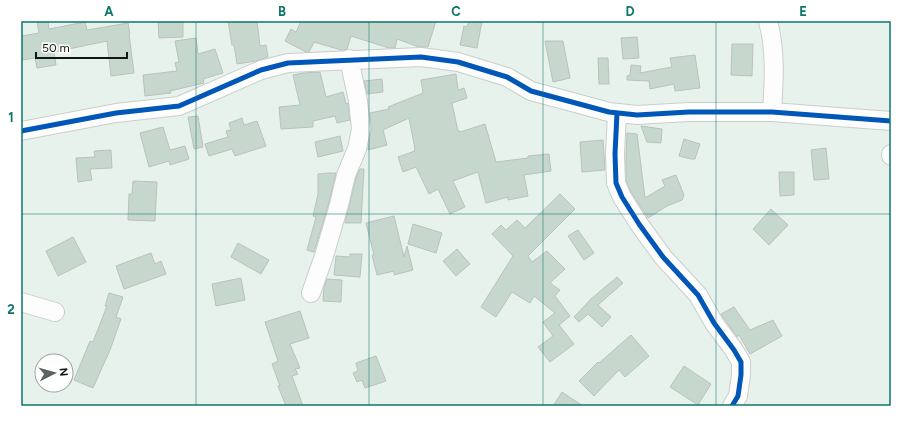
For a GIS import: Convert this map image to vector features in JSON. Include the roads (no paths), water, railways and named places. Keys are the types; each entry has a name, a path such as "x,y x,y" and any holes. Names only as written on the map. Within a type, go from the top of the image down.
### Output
{"street":[{"path":"768,21 772,34 774,70 772,112"},
{"path":"21,131 116,113 180,106 261,70 288,63 349,59 421,57 458,62 507,77 531,90 609,112 637,115 689,112 772,112 891,121"},
{"path":"311,293 339,206 346,175 357,150 361,129 358,101 349,59"},
{"path":"617,113 615,154 616,183 622,197 639,224 663,257 698,296 714,323 734,350 740,362 741,375 738,396 732,406"},
{"path":"21,302 56,312"}]}
